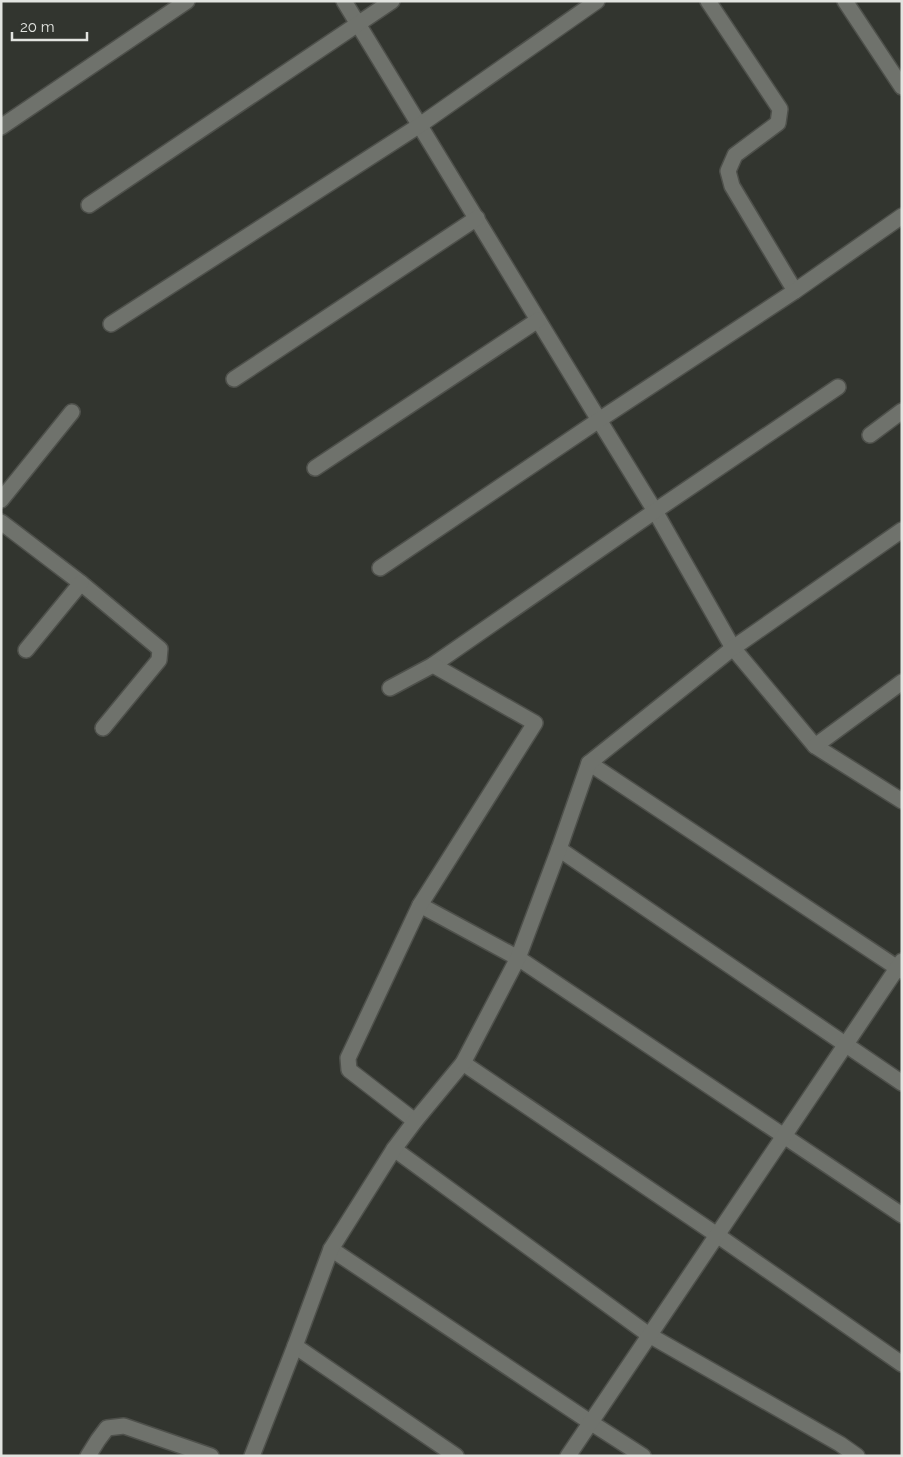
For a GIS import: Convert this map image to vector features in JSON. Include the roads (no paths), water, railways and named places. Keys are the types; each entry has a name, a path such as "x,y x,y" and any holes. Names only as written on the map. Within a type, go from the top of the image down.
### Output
{"street":[{"path":"1,127 187,1"},
{"path":"344,1 655,511 733,648 815,746 902,801"},
{"path":"89,205 392,1"},
{"path":"111,324 420,125 597,1"},
{"path":"708,1 780,109 778,123 735,155 728,171 732,186 795,291"},
{"path":"845,1 902,87"},
{"path":"380,568 598,420 795,291 902,216"},
{"path":"234,379 476,218"},
{"path":"315,468 538,320"},
{"path":"390,688 434,665 655,511 838,387"},
{"path":"870,435 902,411"},
{"path":"1,500 72,412"},
{"path":"1,522 81,583 160,649 159,660 103,728"},
{"path":"252,1456 331,1249 394,1149 464,1063 518,958 589,763 733,648 902,530"},
{"path":"26,650 81,583"},
{"path":"415,1121 349,1070 348,1058 420,905 535,723 434,665"},
{"path":"815,746 902,682"},
{"path":"568,1456 784,1135 900,967 589,763"},
{"path":"559,849 902,1083"},
{"path":"420,905 518,958 902,1215"},
{"path":"464,1063 717,1235 902,1364"},
{"path":"394,1149 649,1335 836,1450 857,1456"},
{"path":"331,1249 644,1456"},
{"path":"295,1346 456,1456"},
{"path":"88,1456 107,1428 124,1426 211,1456"}]}
